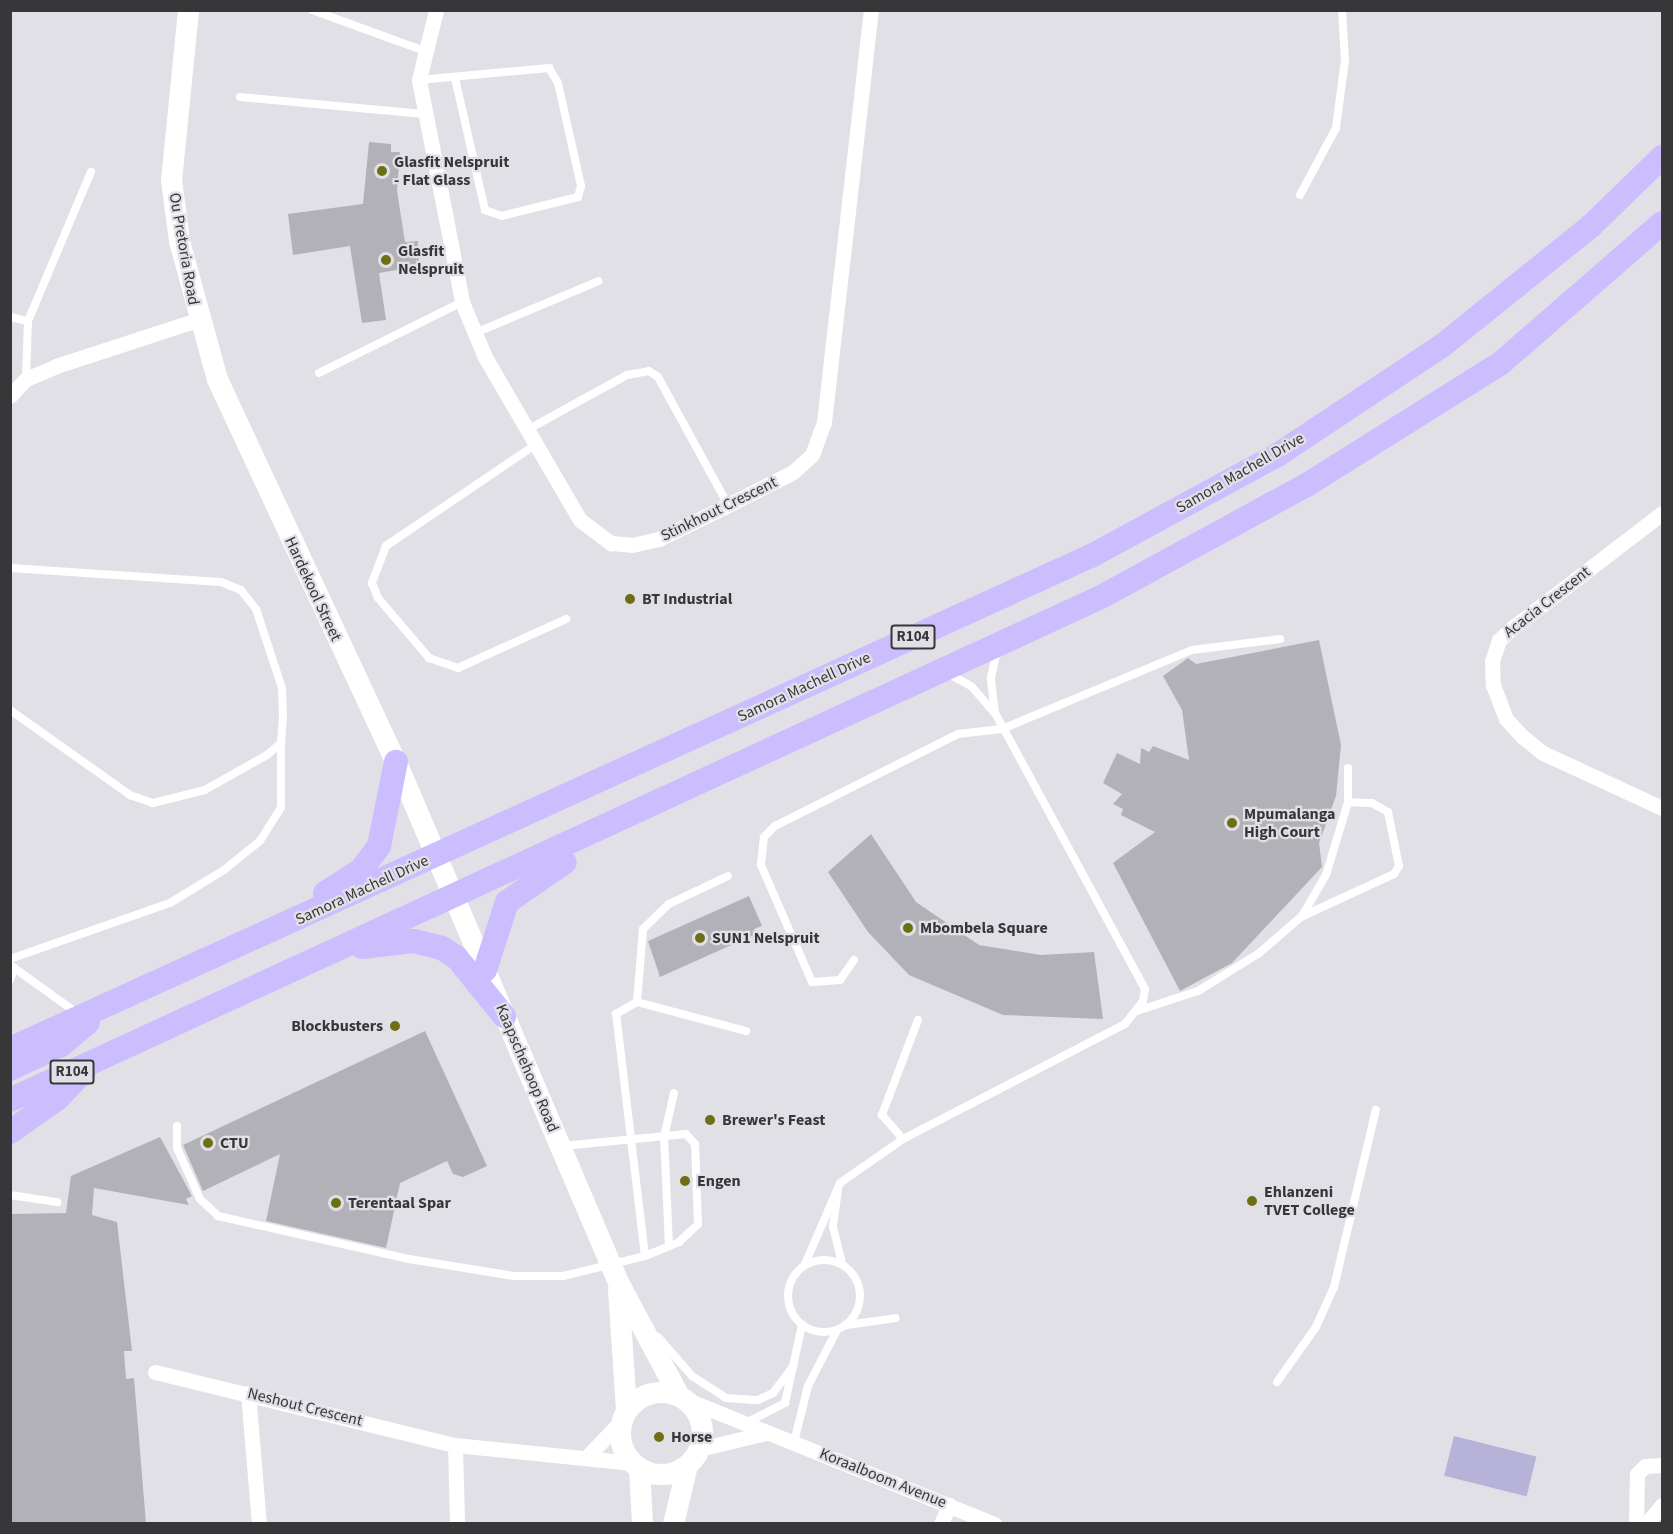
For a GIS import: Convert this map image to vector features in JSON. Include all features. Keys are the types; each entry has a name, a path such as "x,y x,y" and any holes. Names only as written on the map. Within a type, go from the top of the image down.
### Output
{"main road":[{"name":"Ou Pretoria Road","path":"188,10 171,179 197,320"},
{"name":"Samora Machell Drive","path":"10,1048 232,951 436,855 1093,555 1279,454 1443,345 1591,226 1662,157"},
{"name":"R104","path":"10,1100 999,646 1252,517 1501,363 1662,223"},
{"name":"Hardekool Street","path":"197,320 239,431 396,762 436,855"},
{"path":"232,951 368,862 386,827 396,762"},
{"path":"485,970 500,916 517,891 702,783"},
{"name":"Kaapschehoop Road","path":"436,855 619,1282 681,1397"},
{"path":"334,951 414,941 442,948 504,1016"},
{"path":"10,1070 62,1045 91,1013"},
{"path":"10,1132 57,1100 88,1064"},
{"path":"619,1282 624,1415 622,1448 635,1465 642,1524"},
{"path":"624,1415 655,1391 681,1397 700,1421 693,1457 673,1524"},
{"path":"635,1465 663,1474 693,1457"}],"street":[{"name":"Stinkhout Crescent","path":"436,10 422,50 419,80 423,114 462,302 475,333 535,445 580,520 611,543 659,539 793,472 812,455 824,422 871,10"},
{"name":"Ou Pretoria Road","path":"10,396 26,380 197,320"},
{"name":"Acacia Crescent","path":"1662,513 1499,640 1492,673 1506,719 1543,753 1662,808"},
{"name":"Neshout Crescent","path":"155,1372 455,1445 635,1465"},
{"path":"248,1393 259,1524"},
{"name":"Koraalboom Avenue","path":"681,1397 995,1524"},
{"path":"586,1458 624,1415"},
{"path":"693,1457 772,1433"},
{"path":"455,1445 458,1524"},
{"path":"1636,1524 1637,1474 1646,1466 1662,1465"},
{"path":"941,1524 949,1505"},
{"path":"1646,1524 1662,1505"}],"lane":[{"path":"312,10 422,50"},
{"path":"1300,195 1336,128 1345,60 1342,10"},
{"path":"419,80 455,78 534,65 555,72 581,186 578,197 502,216 485,210 455,78"},
{"path":"240,97 423,114"},
{"path":"26,380 28,321 91,172"},
{"path":"475,333 599,281"},
{"path":"319,373 462,302"},
{"path":"10,317 28,321"},
{"path":"527,430 627,375 649,371 658,377 729,505"},
{"path":"535,445 386,546 372,583 378,598 429,658 458,668 471,667 566,619"},
{"path":"10,568 221,582 241,590 256,609 282,688 282,807 260,841 224,870 170,903 10,959"},
{"path":"854,960 840,980 812,982 761,865 764,837 775,826 958,734 1002,729 1192,650 1280,639"},
{"path":"896,1318 847,1324 837,1330 813,1331 801,1325 788,1299 792,1279 806,1264 840,1183 903,1139 1125,1024 1137,1011 1145,989 995,713 991,678 999,646"},
{"path":"944,671 972,687 995,713"},
{"path":"10,710 130,795 153,803 205,790 281,743"},
{"path":"1302,916 1326,875 1348,802 1348,768"},
{"path":"1137,1011 1198,991 1258,954 1302,916 1394,874 1399,866 1388,812 1372,803 1348,802"},
{"path":"637,1002 643,929 669,904 728,876"},
{"path":"10,980 12,967 91,1013"},
{"path":"645,1256 615,1021 620,1009 637,1002 746,1031"},
{"path":"903,1139 882,1115 918,1020"},
{"path":"669,1246 664,1137 674,1093"},
{"path":"1277,1382 1316,1327 1334,1287 1376,1110"},
{"path":"177,1125 177,1148 200,1198 218,1216 238,1224 514,1276 563,1276 619,1282 692,1376 726,1398 758,1401 773,1394 793,1366"},
{"path":"561,1146 686,1134 695,1144 700,1218 669,1246 645,1256 619,1282"},
{"path":"840,1183 833,1227 842,1264"},
{"path":"10,1194 57,1202"},
{"path":"806,1264 824,1259 842,1264 856,1278 861,1297 847,1324"},
{"path":"746,1422 785,1403 801,1325"},
{"path":"794,1442 808,1386 837,1330"}],"shaded area":[{"path":"1454,1436 1536,1457 1527,1496 1444,1476"}],"building":[{"name":"Glasfit Nelspruit","path":"369,142 391,144 391,152 400,152 397,191 405,242 418,241 419,266 379,273 386,320 362,323 350,246 293,255 288,214 363,204"},
{"name":"Mpumalanga High Court","path":"1319,640 1341,745 1336,796 1319,843 1322,867 1232,963 1180,991 1113,863 1155,832 1121,815 1123,809 1113,804 1122,794 1103,783 1117,753 1140,764 1141,748 1149,752 1153,746 1189,760 1182,710 1163,676 1188,658 1196,664"},
{"name":"Mbombela Square","path":"871,834 916,902 979,945 1041,955 1094,952 1103,1019 1003,1015 909,975 868,932 828,872"},
{"name":"SUN1 Nelspruit","path":"749,896 762,926 754,929 756,934 660,977 648,941"},
{"path":"425,1031 487,1166 463,1177 453,1174 447,1161 400,1183 386,1248 266,1221 280,1154 203,1191 183,1145"},
{"path":"160,1137 192,1196 186,1199 189,1205 94,1188 92,1215 117,1222 132,1351 124,1351 126,1379 134,1378 146,1524 10,1524 10,1214 66,1213 71,1176"}],"place":[{"name":"Glasfit Nelspruit - Flat Glass","path":"382,171"},
{"name":"Glasfit Nelspruit","path":"386,260"},
{"name":"BT Industrial","path":"630,599"},
{"name":"Mpumalanga High Court","path":"1232,823"},
{"name":"Mbombela Square","path":"908,928"},
{"name":"SUN1 Nelspruit","path":"700,938"},
{"name":"Blockbusters","path":"395,1026"},
{"name":"Brewer's Feast","path":"710,1120"},
{"name":"CTU","path":"208,1143"},
{"name":"Engen","path":"685,1181"},
{"name":"Ehlanzeni TVET College","path":"1252,1201"},
{"name":"Terentaal Spar","path":"336,1203"},
{"name":"Horse","path":"659,1437"}]}
